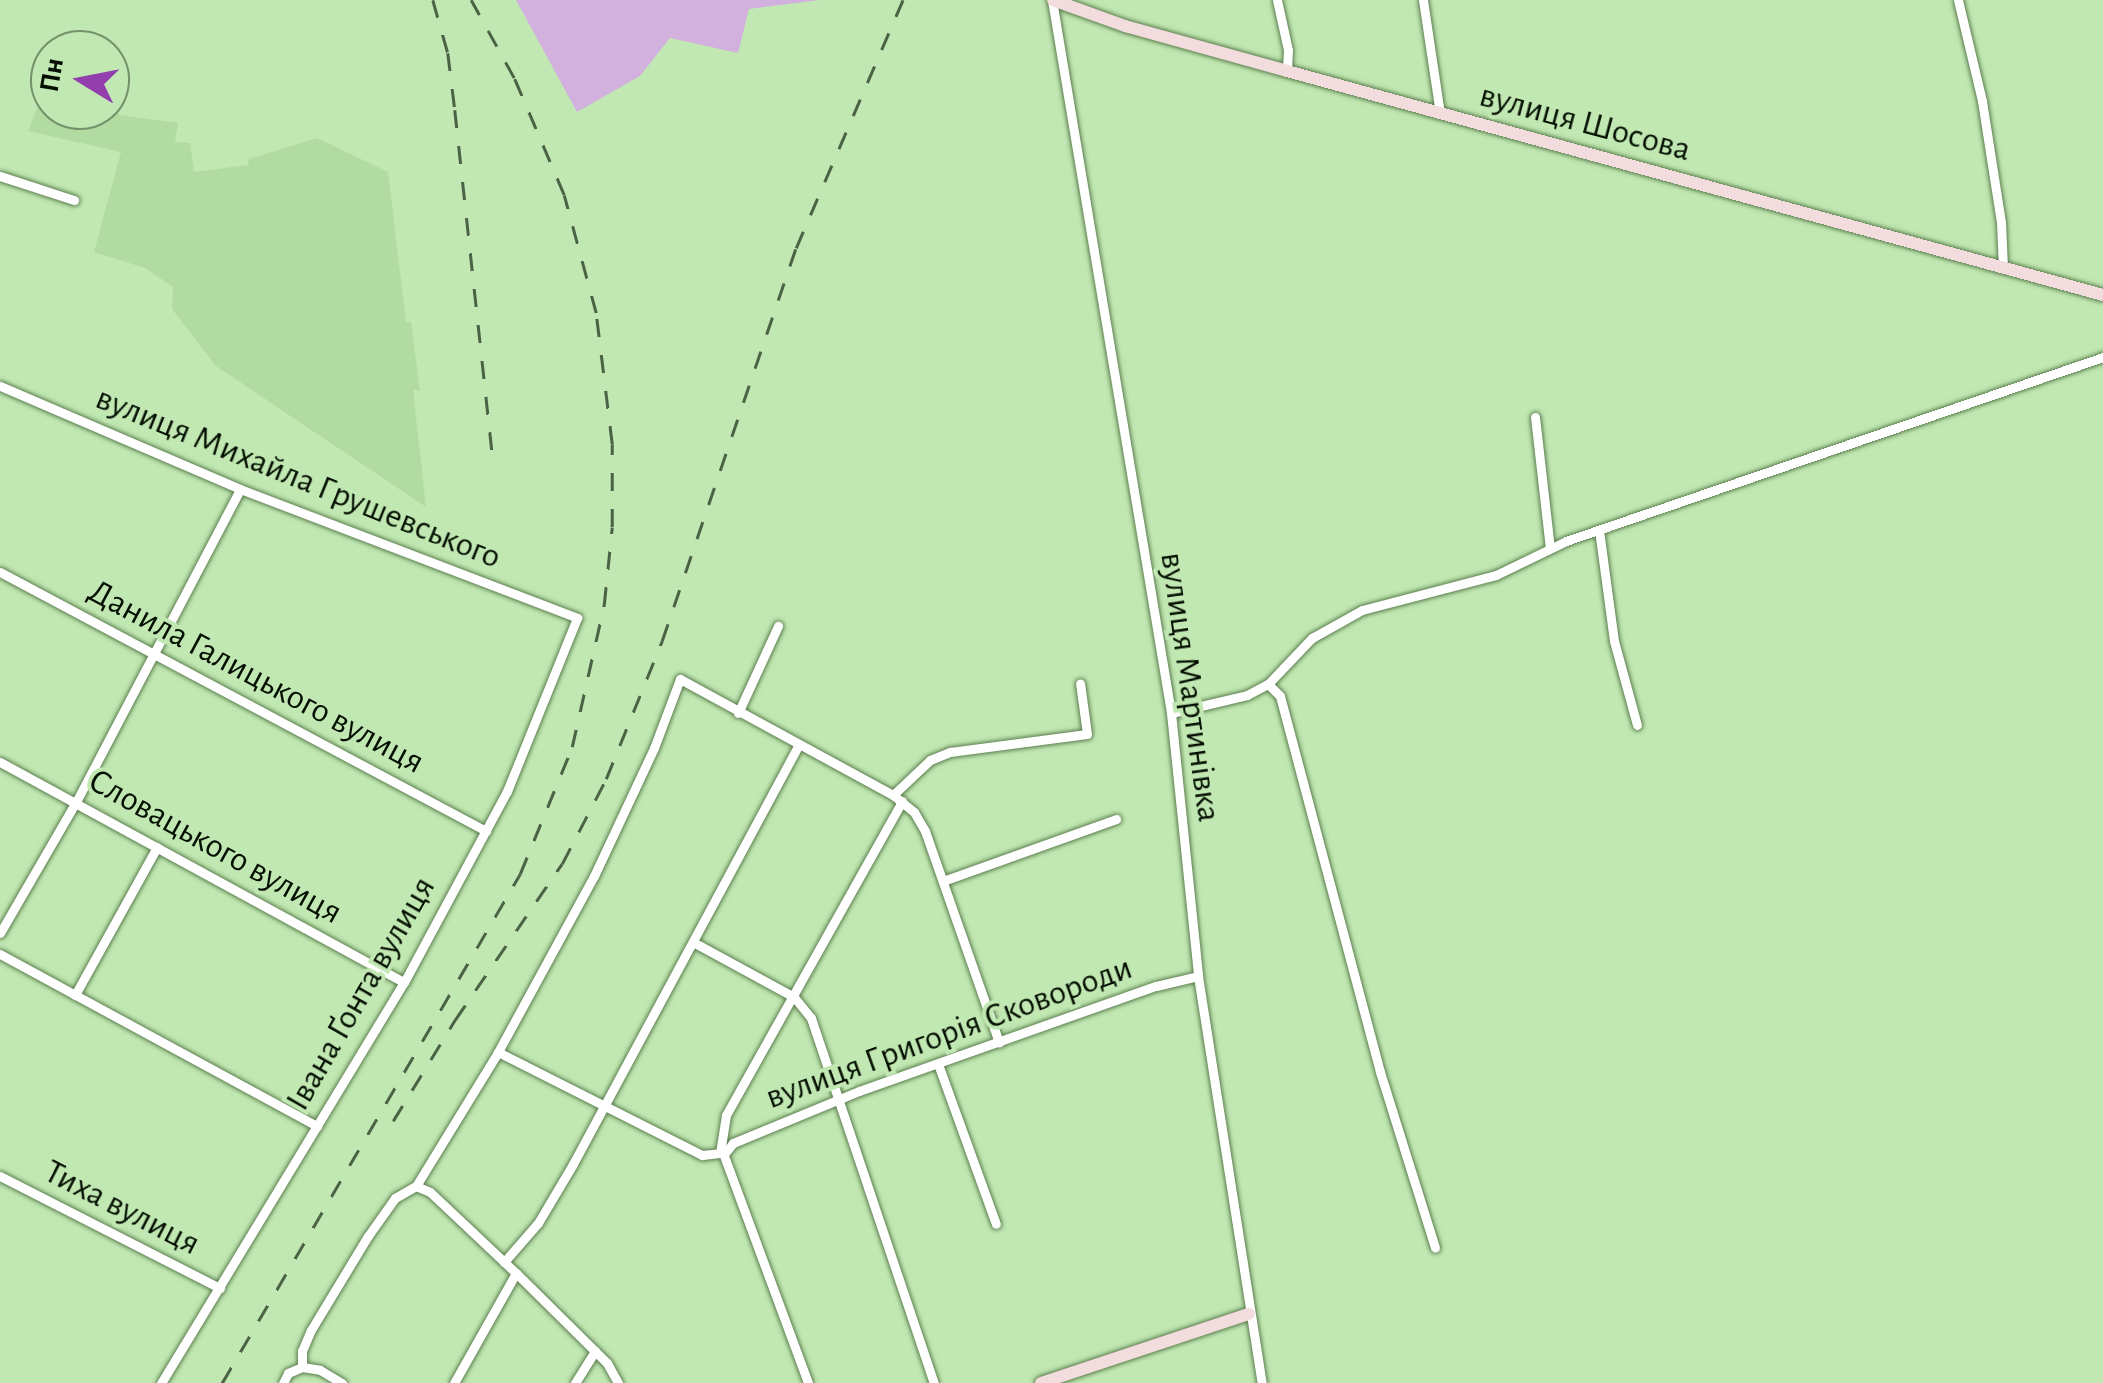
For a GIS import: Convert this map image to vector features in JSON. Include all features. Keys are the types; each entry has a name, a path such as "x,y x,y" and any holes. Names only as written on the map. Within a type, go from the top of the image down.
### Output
{"main road":[{"name":"вулиця Шосова","path":"1053,0 1125,26 2103,295"},
{"path":"1040,1383 1249,1314"}],"street":[{"name":"вулиця Мартинівка","path":"1053,0 1171,713 1198,976 1262,1383"},
{"path":"1277,0 1288,50 1287,71"},
{"path":"1423,0 1440,114"},
{"path":"1958,0 1982,101 2001,222 2002,267"},
{"path":"0,176 74,200"},
{"path":"1171,713 1247,695 1268,684 1312,638 1362,610 1496,575 1550,548 1599,530 2103,357"},
{"name":"вулиця Михайла Грушевського","path":"0,386 240,489 577,618"},
{"path":"1535,417 1550,548"},
{"path":"0,933 76,802 240,489"},
{"path":"1599,530 1614,642 1637,725"},
{"name":"Данила Галицького вулиця","path":"0,572 486,831"},
{"name":"Івана Ґонта вулиця","path":"161,1383 404,982 507,791 577,618"},
{"path":"738,712 778,626"},
{"path":"302,1367 302,1351 311,1330 368,1236 395,1198 416,1186 498,1052 594,876 654,748 680,679 897,798 925,830 999,1042"},
{"path":"808,1383 723,1153 726,1115 794,997 897,798 930,760 950,752 1086,734 1080,683"},
{"path":"1268,684 1280,696 1346,952 1434,1248"},
{"path":"504,1262 538,1223 605,1106 798,746"},
{"name":"Словацького вулиця","path":"0,762 404,982"},
{"path":"943,881 1116,820"},
{"path":"76,995 157,847"},
{"path":"693,942 794,997 811,1018 934,1383"},
{"path":"0,954 316,1126"},
{"name":"вулиця Григорія Сковороди","path":"723,1153 733,1143 837,1100 1198,976"},
{"path":"498,1052 702,1154 723,1153"},
{"path":"938,1064 996,1224"},
{"name":"Тиха вулиця","path":"0,1176 220,1288"},
{"path":"416,1186 430,1192 504,1262 595,1351 618,1383"},
{"path":"454,1383 516,1274"},
{"path":"575,1383 595,1351"},
{"path":"283,1383 288,1373 302,1367 320,1370 342,1383"}],"shaded area":[{"path":"516,0 820,0 749,9 738,53 670,38 640,76 577,112"},
{"path":"130,116 178,123 175,142 190,143 194,172 248,165 249,159 317,138 388,172 406,322 411,322 420,391 413,389 426,507 216,366 172,309 173,287 145,268 94,252 121,152 28,131 30,126 30,130 130,130"}],"railway":[{"path":"433,0 448,53 493,457"},
{"path":"222,1383 520,874 572,747 604,605 612,527 612,444 596,313 564,195 514,78 471,0"},
{"path":"393,1121 455,1020 562,864 606,779 662,641 796,248 903,0"}]}
